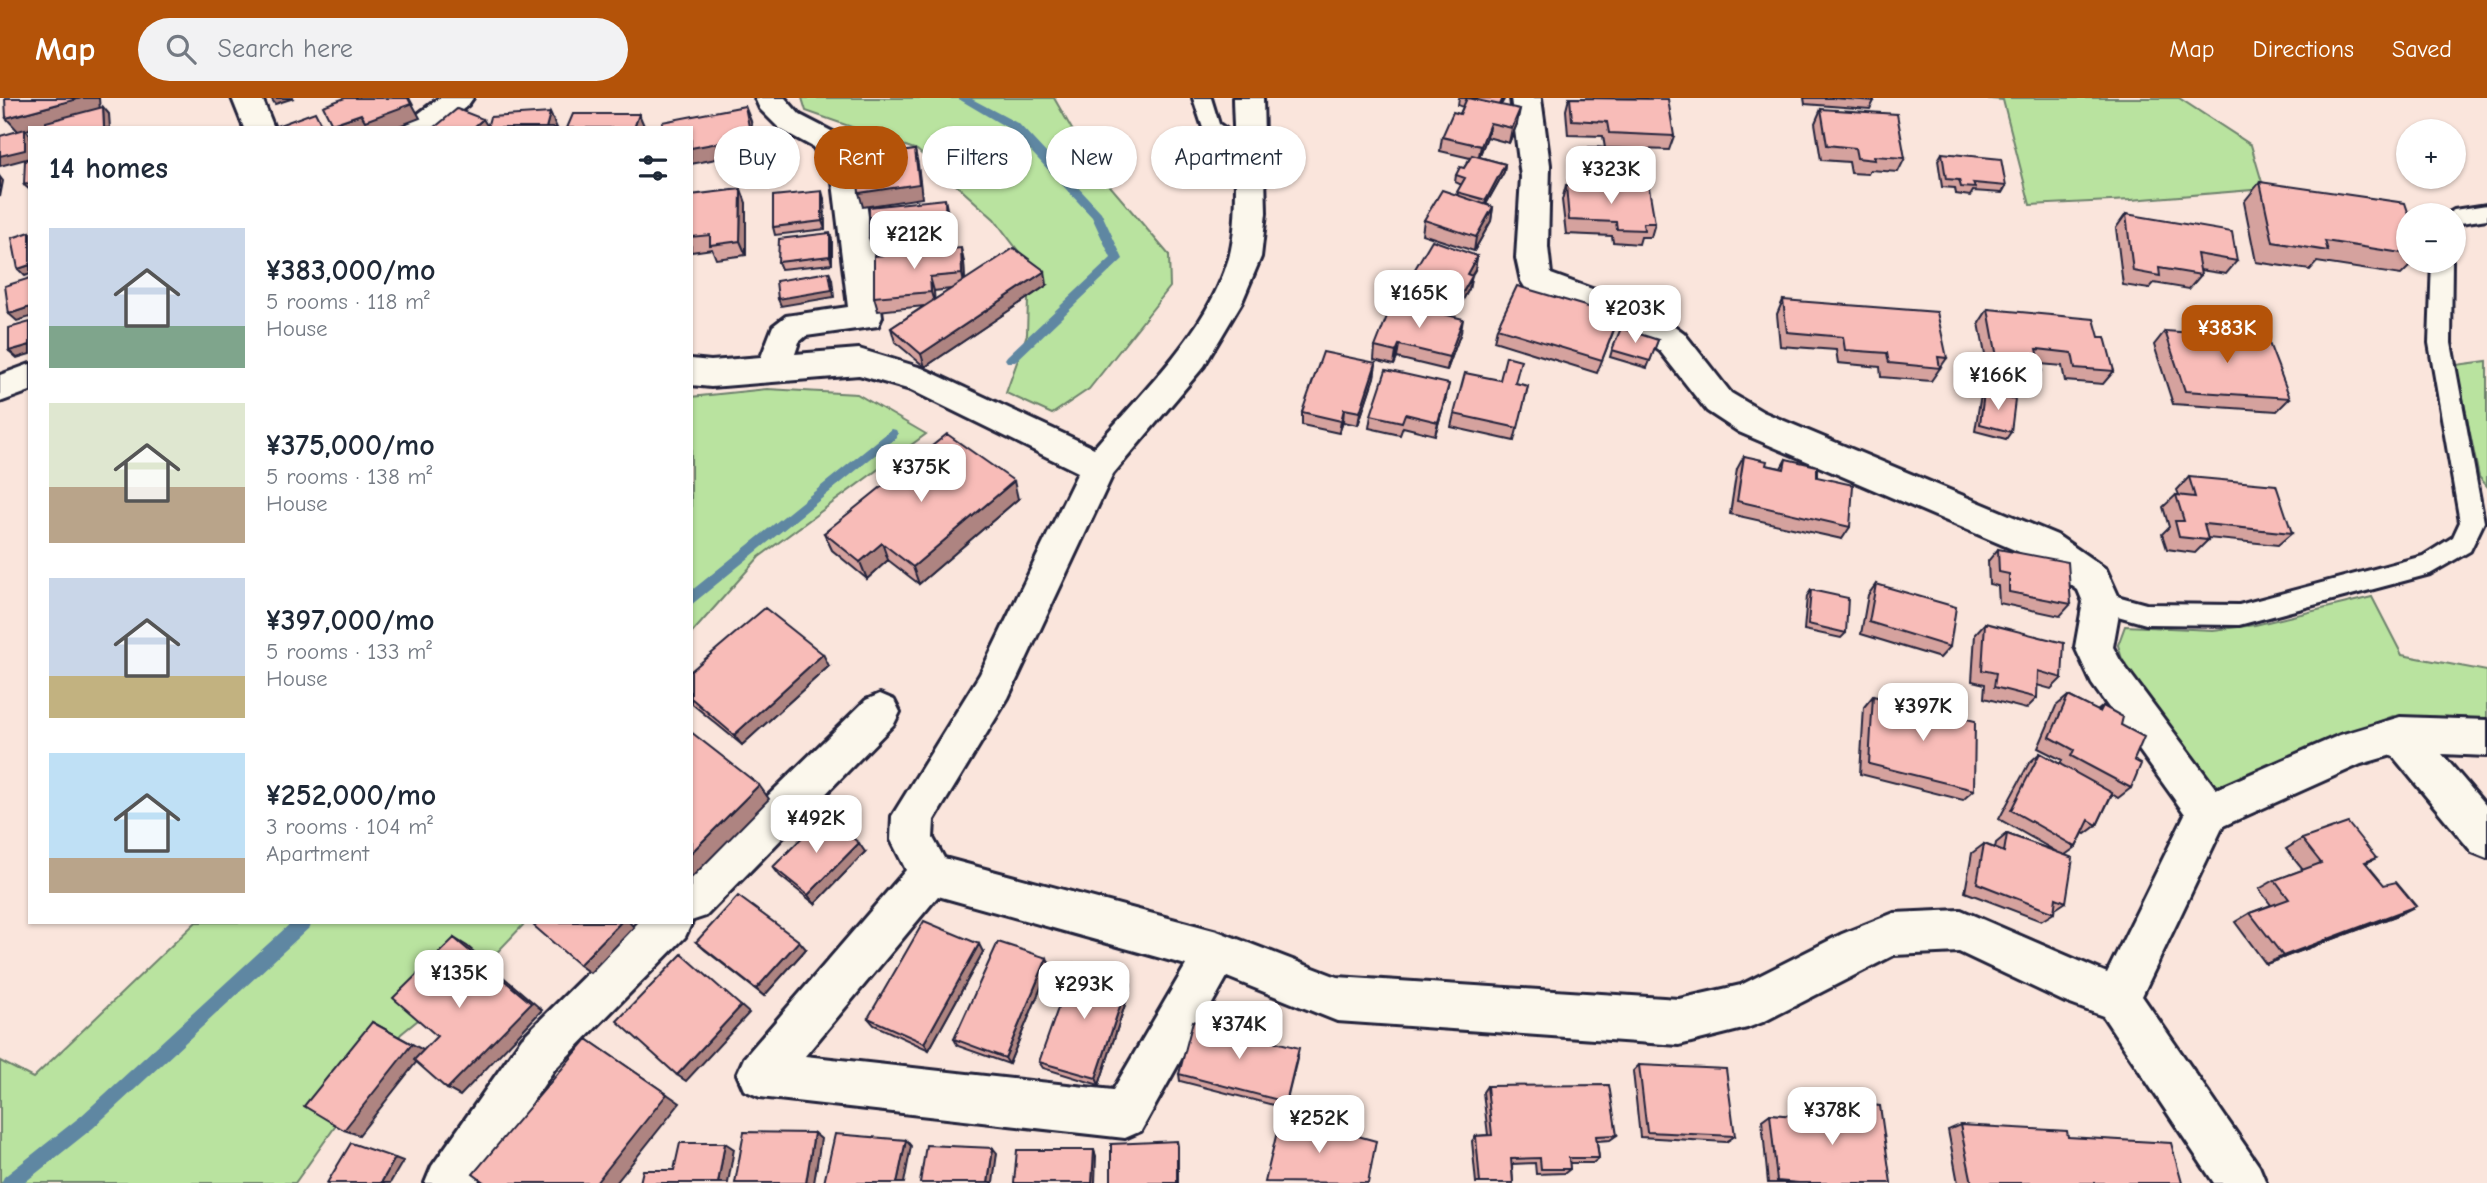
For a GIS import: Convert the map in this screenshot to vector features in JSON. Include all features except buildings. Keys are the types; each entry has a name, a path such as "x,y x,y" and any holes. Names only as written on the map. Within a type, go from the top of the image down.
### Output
{"street":[{"path":"247,98 258,126"},
{"path":"423,126 458,98"},
{"path":"770,98 770,102 790,122 824,140 847,173 866,317 799,325 785,335 774,367"},
{"path":"1248,98 1248,126"},
{"path":"1525,98 1536,146 1531,246 1532,265 1537,281 1557,291 1643,321 1672,342 1719,402 1751,422 2044,546 2093,580 2102,602 2094,647 2106,672 2208,812"},
{"path":"1250,189 1245,257 1226,302 1192,357 1098,466 994,686 913,816 912,840 930,874 1217,952 1337,999 1679,1022 1747,1006 1857,949 1894,934 1961,931 2081,986 2118,999 2242,1183"},
{"path":"693,372 711,374 859,362 922,381 1098,466"},
{"path":"0,389 28,378"},
{"path":"693,899 880,712"},
{"path":"2400,735 2487,838"},
{"path":"2118,999 2157,913 2208,812 2354,748 2400,735 2487,738"},
{"path":"930,874 760,1074 1125,1115 1217,952"},
{"path":"449,1183 538,1054 668,924"}],"lane":[{"path":"1202,98 1211,126"},
{"path":"2466,215 2487,212"},
{"path":"2102,602 2146,614 2239,615 2430,564 2462,544 2472,522 2440,343 2442,273"}],"green space":[{"path":"802,98 1054,98 1070,126 1046,126 1046,189 1113,189 1169,255 1170,287 1089,389 1052,414 1006,393 1027,334 1029,265 994,219 961,189 1032,189 1032,126 922,126 922,154 908,147 908,126 849,126 806,111"},
{"path":"1978,98 2179,98 2251,145 2264,189 2030,205 2003,100"},
{"path":"2487,361 2487,486 2479,477 2456,365"},
{"path":"767,389 857,394 926,434 759,557 693,632 693,397"},
{"path":"2372,597 2402,655 2487,671 2487,726 2393,716 2309,749 2222,788 2193,773 2129,684 2118,645 2125,626 2213,630 2255,625"},
{"path":"194,924 524,924 485,965 401,1034 295,1183 0,1183 0,1061 33,1078"}],"waterway":[{"path":"962,98 1015,127 1097,215 1117,259 1011,359"},
{"path":"693,597 892,434"},
{"path":"10,1183 87,1122 302,924"}]}
